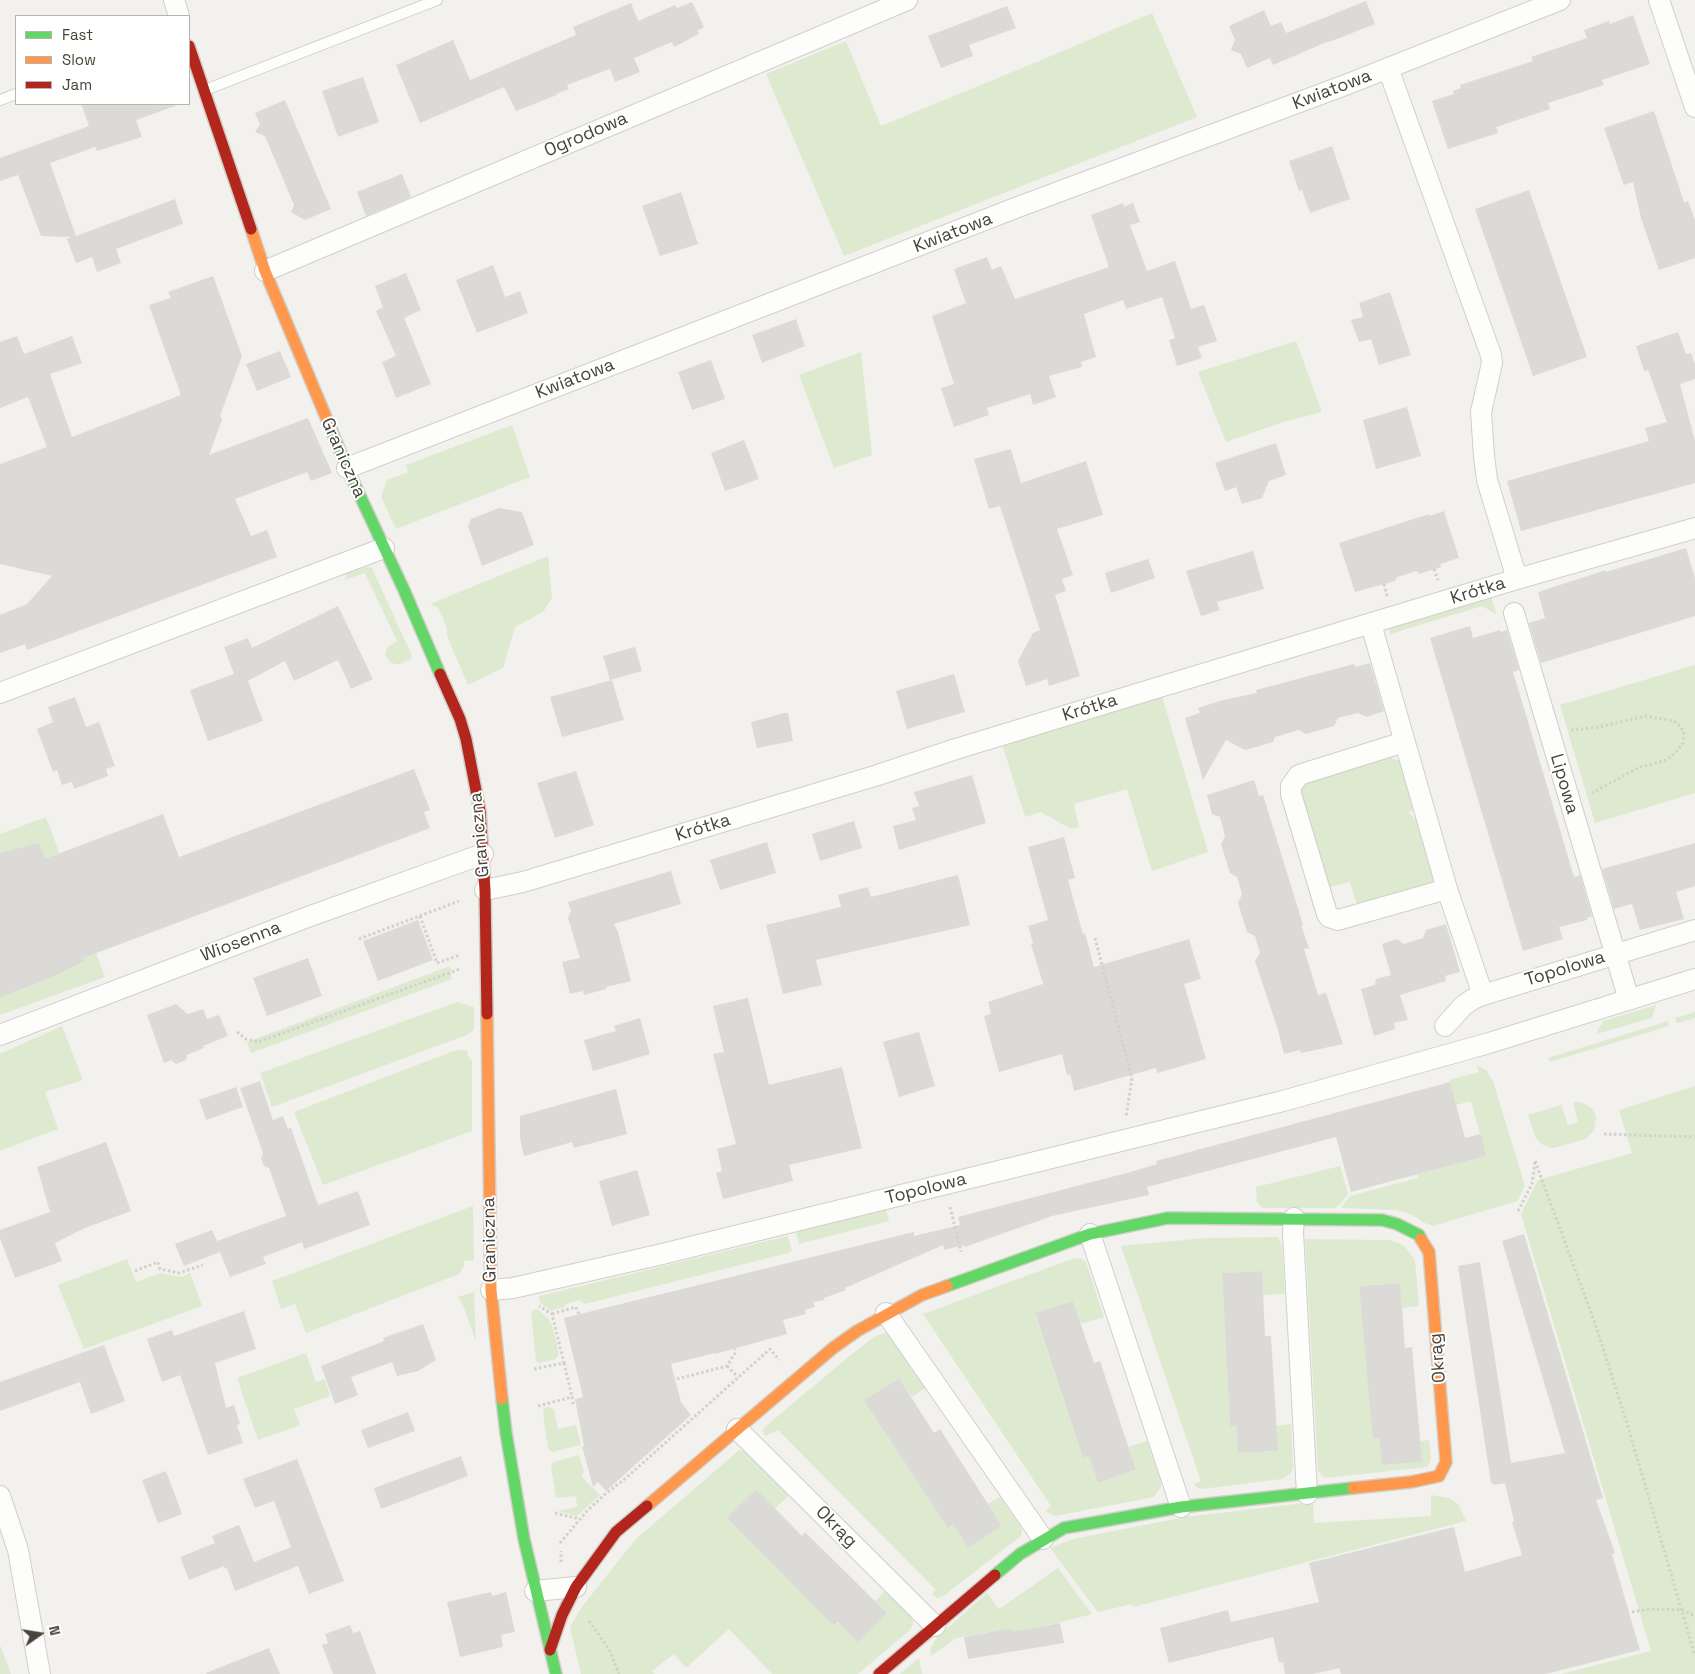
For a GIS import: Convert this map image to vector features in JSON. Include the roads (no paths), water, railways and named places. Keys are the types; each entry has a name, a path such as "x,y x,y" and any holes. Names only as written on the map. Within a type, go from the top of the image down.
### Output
{"street":[{"path":"174,0 179,15"},
{"name":"Ogrodowa","path":"265,271 907,0"},
{"name":"Kwiatowa","path":"347,468 1018,207 1388,68 1560,0"},
{"path":"1659,0 1695,106"},
{"name":"Graniczna","path":"190,49 265,271 347,468 460,719 476,788 485,890 491,1290 506,1433 524,1539 556,1674"},
{"path":"1388,68 1491,355 1492,363 1481,412 1484,456 1487,480 1516,579"},
{"name":"Krótka","path":"485,890 542,877 878,775 984,740 1516,579 1695,528"},
{"path":"0,692 384,548"},
{"name":"Lipowa","path":"1514,613 1629,1000"},
{"path":"1371,624 1447,889 1483,995"},
{"path":"1404,742 1299,775 1291,786 1291,794 1329,917 1338,920 1447,889"},
{"name":"Wiosenna","path":"0,1035 305,918 483,854"},
{"name":"Topolowa","path":"1445,1026 1463,1006 1483,995 1695,930"},
{"name":"Topolowa","path":"491,1290 513,1288 649,1258 1265,1106 1489,1043 1695,979"},
{"name":"Okrąg","path":"550,1650 562,1615 576,1587 616,1532 841,1342 886,1313 922,1295 1090,1234 1168,1218 1382,1220 1412,1230 1419,1235 1429,1252 1446,1454 1446,1462 1439,1476 1412,1482 1181,1507 1064,1528 1020,1554 879,1674"},
{"path":"1294,1218 1293,1232 1307,1494"},
{"path":"1090,1234 1181,1507"},
{"path":"886,1313 1043,1539"},
{"name":"Okrąg","path":"737,1429 934,1626"},
{"path":"0,1496 18,1550 40,1674"},
{"path":"535,1591 576,1587"}],"lane":[{"path":"204,90 437,0"},
{"path":"0,100 15,94"}]}
